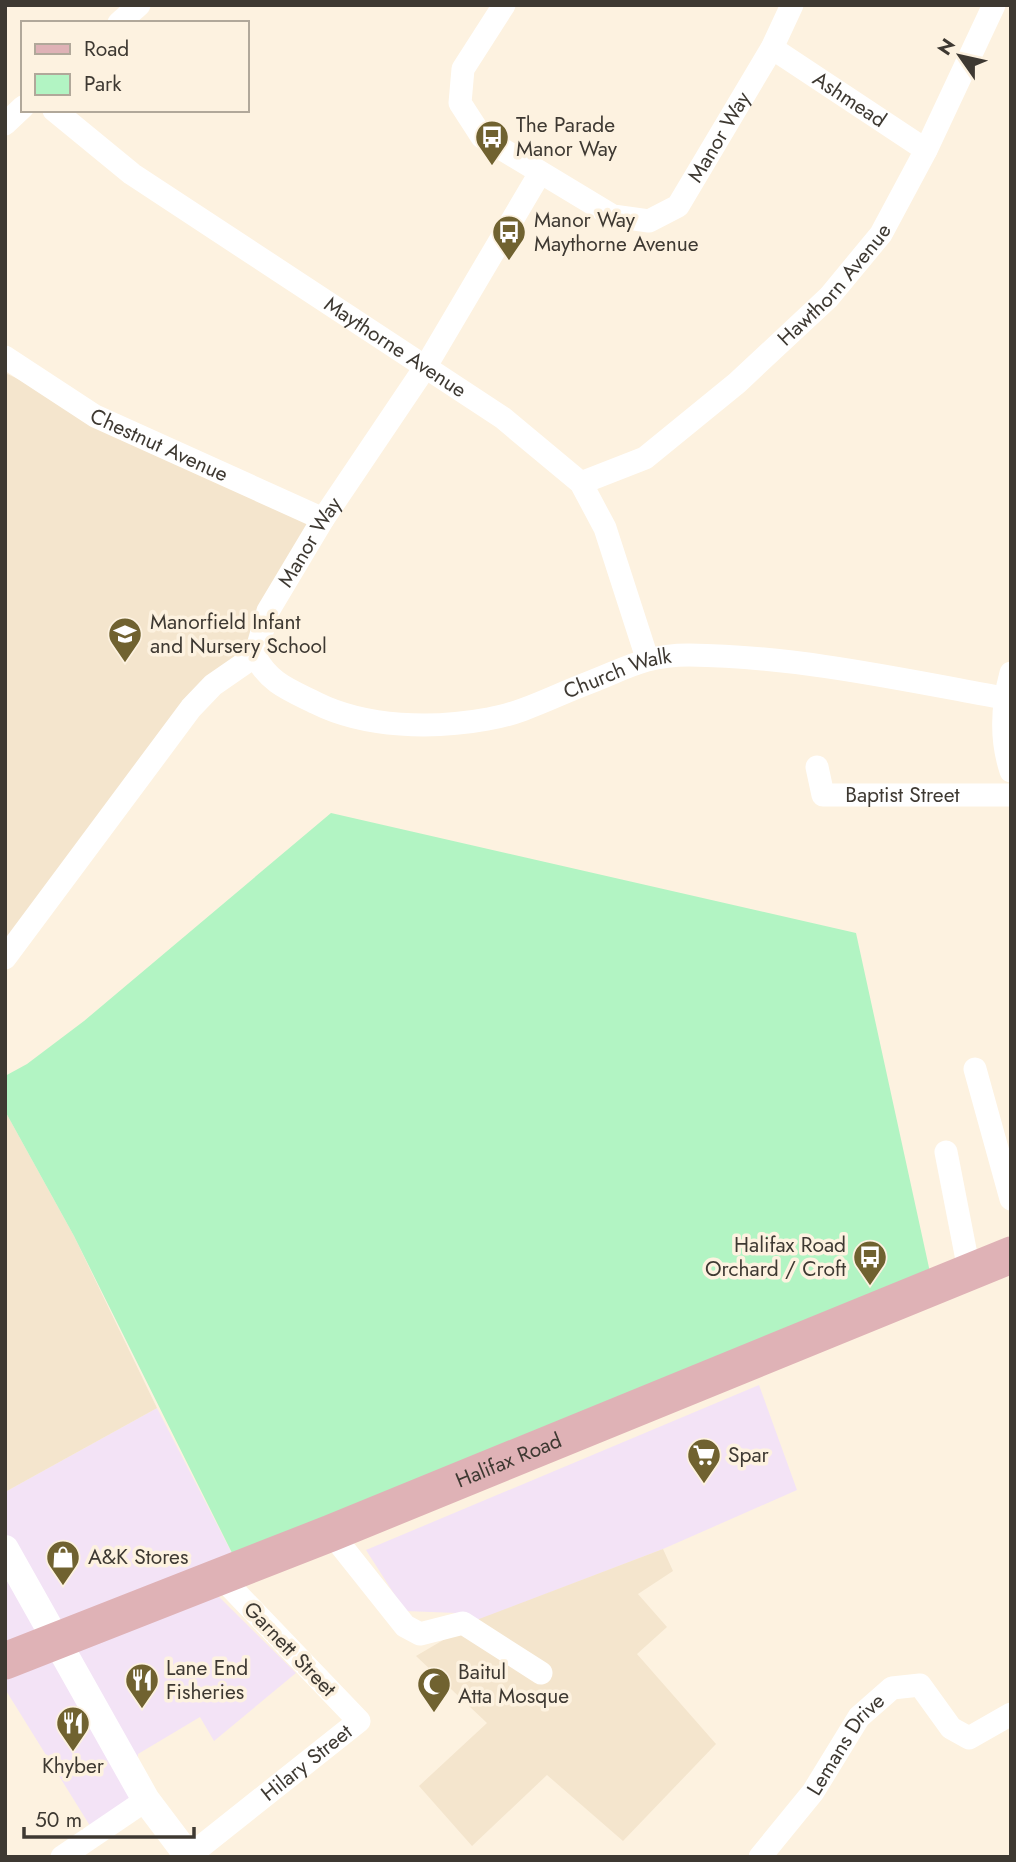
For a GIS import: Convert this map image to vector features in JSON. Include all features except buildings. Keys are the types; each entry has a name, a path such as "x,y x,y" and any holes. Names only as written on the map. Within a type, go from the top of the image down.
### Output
{"main road":[{"name":"Halifax Road","path":"5,1661 331,1533 1011,1255"}],"street":[{"path":"121,21 139,5"},
{"name":"Manor Way","path":"504,5 463,69 460,103 482,137 613,216 649,220 678,206 772,48 792,5"},
{"name":"Hawthorn Avenue","path":"581,483 645,458 737,383 828,297 881,234 926,150 994,5"},
{"name":"Ashmead","path":"772,48 926,150"},
{"path":"5,124 21,109"},
{"name":"Maythorne Avenue","path":"56,112 132,174 503,418 581,483 606,528 647,658"},
{"name":"Manor Way","path":"255,656 268,611 323,519 426,366 540,173"},
{"name":"Chestnut Avenue","path":"5,357 95,416 323,519"},
{"name":"Church Walk","path":"255,656 264,673 275,683 328,709 360,720 428,724 489,719 647,658 688,655 812,664 1004,698"},
{"path":"5,958 191,708 213,685 255,656"},
{"path":"1011,673 1004,698 1002,747 1011,771"},
{"name":"Baptist Street","path":"817,767 823,795 1011,794"},
{"path":"975,1069 1011,1199"},
{"path":"946,1152 969,1270"},
{"path":"331,1533 405,1626 420,1634 463,1623 541,1673"},
{"path":"5,1549 146,1800 189,1856"},
{"name":"Garnett Street","path":"221,1577 359,1721"},
{"name":"Lemans Drive","path":"760,1857 813,1792 859,1717 892,1688 920,1685 951,1728 968,1738 1011,1714"},
{"name":"Hilary Street","path":"189,1856 359,1721"},
{"path":"62,1857 146,1800"}],"shaded area":[{"name":"Manorfield Infant and Nursery School","path":"5,373 323,519 255,656 213,685 5,958"},
{"path":"5,1111 74,1236 157,1408 5,1492"},
{"path":"759,1385 797,1490 663,1549 473,1622 457,1613 405,1611 366,1550"},
{"path":"157,1408 240,1569 201,1579 296,1673 214,1741 200,1717 138,1754 137,1796 92,1829 5,1689 5,1492"},
{"path":"663,1549 673,1571 638,1594 667,1627 637,1654 716,1744 623,1841 547,1775 472,1846 419,1786 487,1723 416,1656 479,1619"}],"green space":[{"path":"331,813 856,933 933,1286 240,1569 74,1236 5,1111 5,1076 27,1064 84,1021"}],"place":[{"name":"The Parade Manor Way","path":"492,167"},
{"name":"Manor Way Maythorne Avenue","path":"509,262"},
{"name":"Manorfield Infant and Nursery School","path":"125,664"},
{"name":"Halifax Road Orchard / Croft","path":"870,1287"},
{"name":"Spar","path":"704,1485"},
{"name":"A&K Stores","path":"63,1587"},
{"name":"Lane End Fisheries","path":"142,1710"},
{"name":"Baitul Atta Mosque","path":"434,1714"},
{"name":"Khyber","path":"73,1753"}]}
